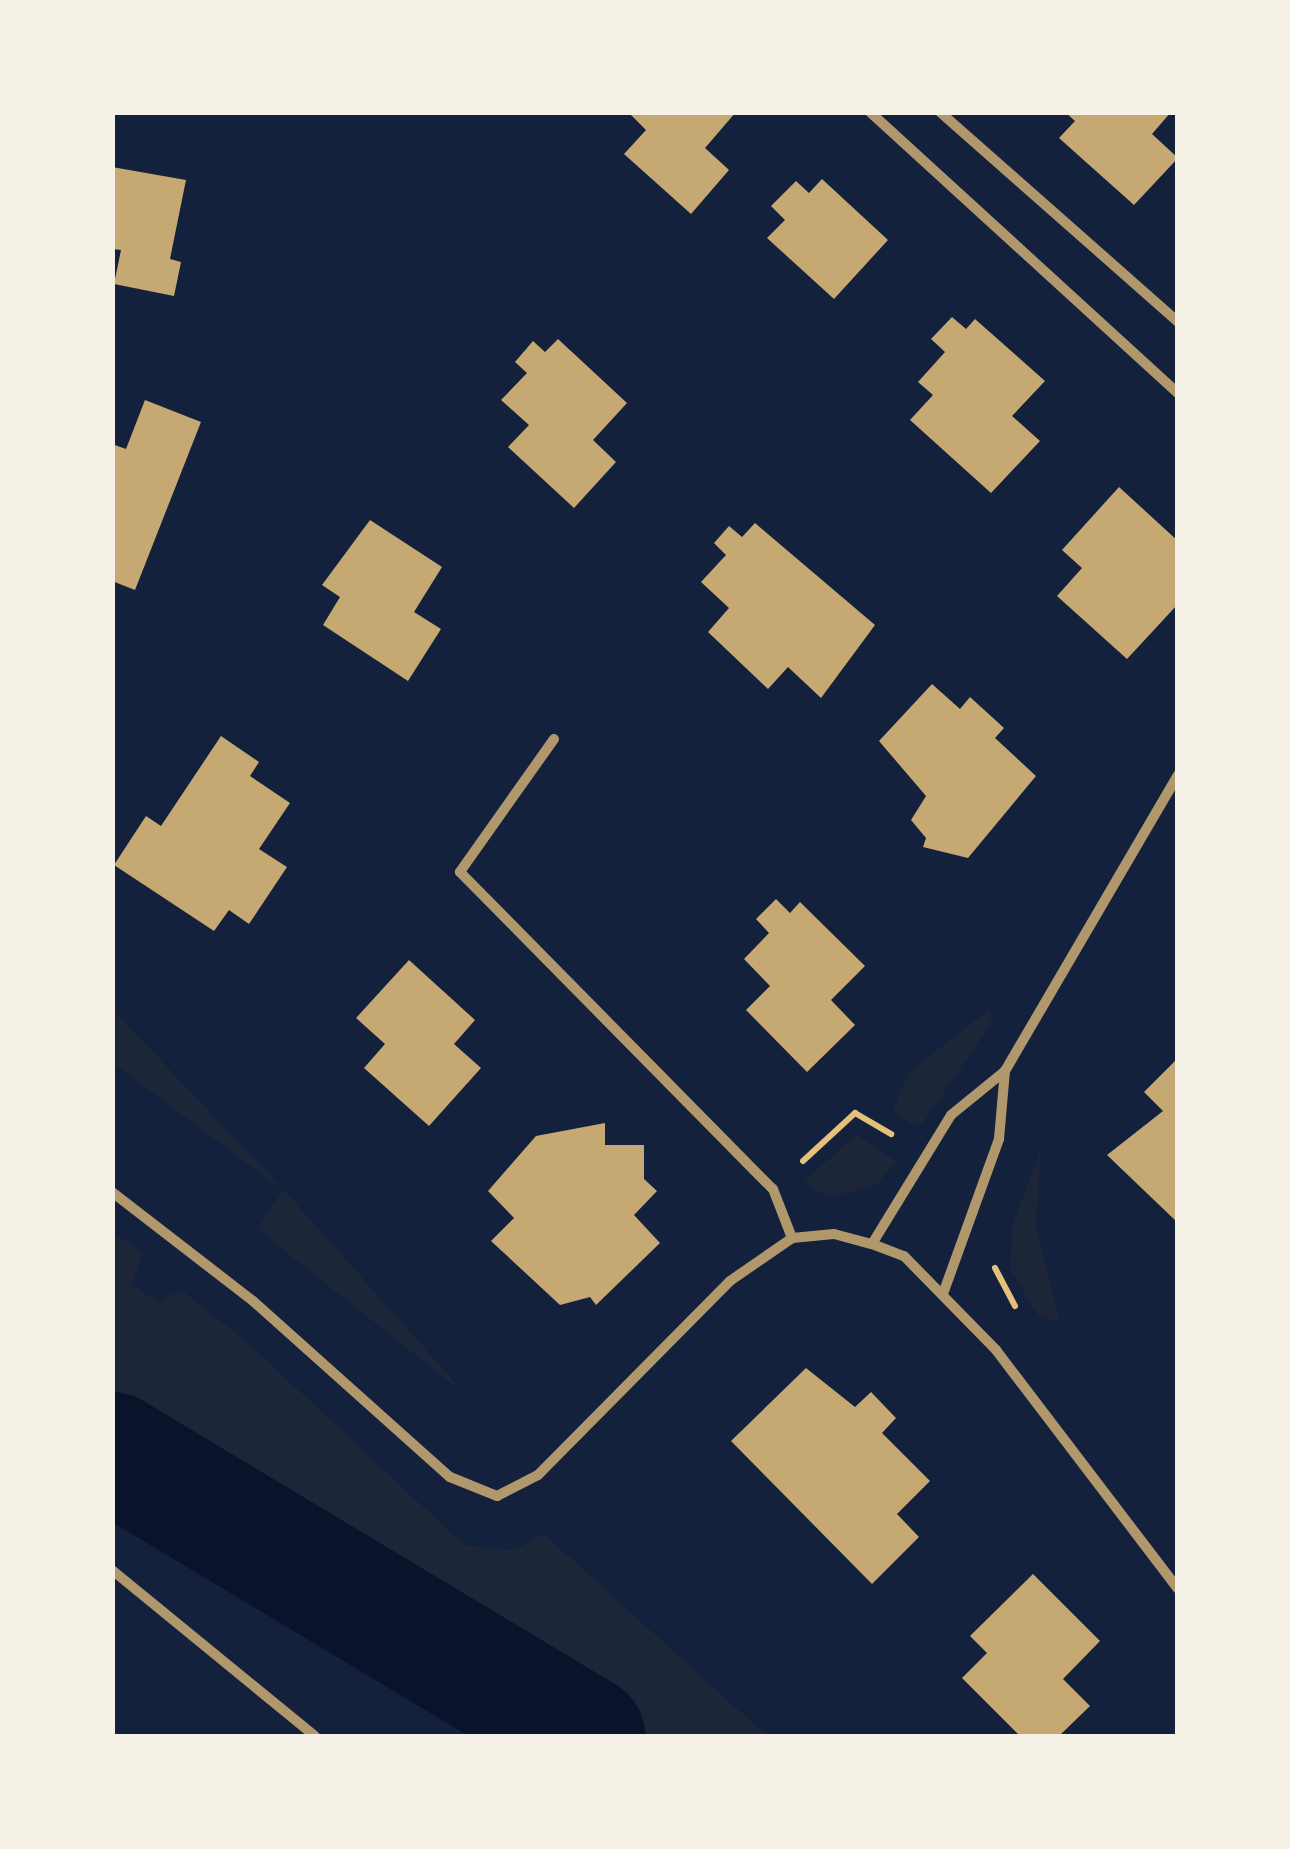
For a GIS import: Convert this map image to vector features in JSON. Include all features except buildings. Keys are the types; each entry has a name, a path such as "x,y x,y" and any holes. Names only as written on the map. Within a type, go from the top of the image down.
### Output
{"street":[{"path":"870,112 1178,392"},
{"path":"940,112 1178,322"},
{"path":"554,739 460,872 773,1189 792,1238"},
{"path":"872,1244 951,1115 1006,1071 1178,775"},
{"path":"944,1292 1000,1138 1006,1071"},
{"path":"112,1192 252,1301 450,1477 497,1496 538,1475 730,1281 792,1238 834,1234 872,1244 904,1256 944,1292 1178,1589"},
{"path":"112,1570 315,1736"}],"shaded area":[{"path":"113,1010 284,1190 467,1396 257,1229 283,1190 113,1063"},
{"path":"989,1010 992,1022 923,1123 910,1123 893,1109 909,1072"},
{"path":"856,1135 897,1162 876,1185 828,1198 804,1181"},
{"path":"1041,1150 1036,1224 1060,1322 1039,1316 1010,1270 1012,1225"},
{"path":"112,1232 143,1252 132,1284 158,1303 181,1290 248,1343 464,1545 514,1550 544,1534 767,1736 635,1736 460,1612 352,1577 326,1601 254,1581 113,1483"}],"waterway":[{"path":"112,1452 585,1736"}]}
